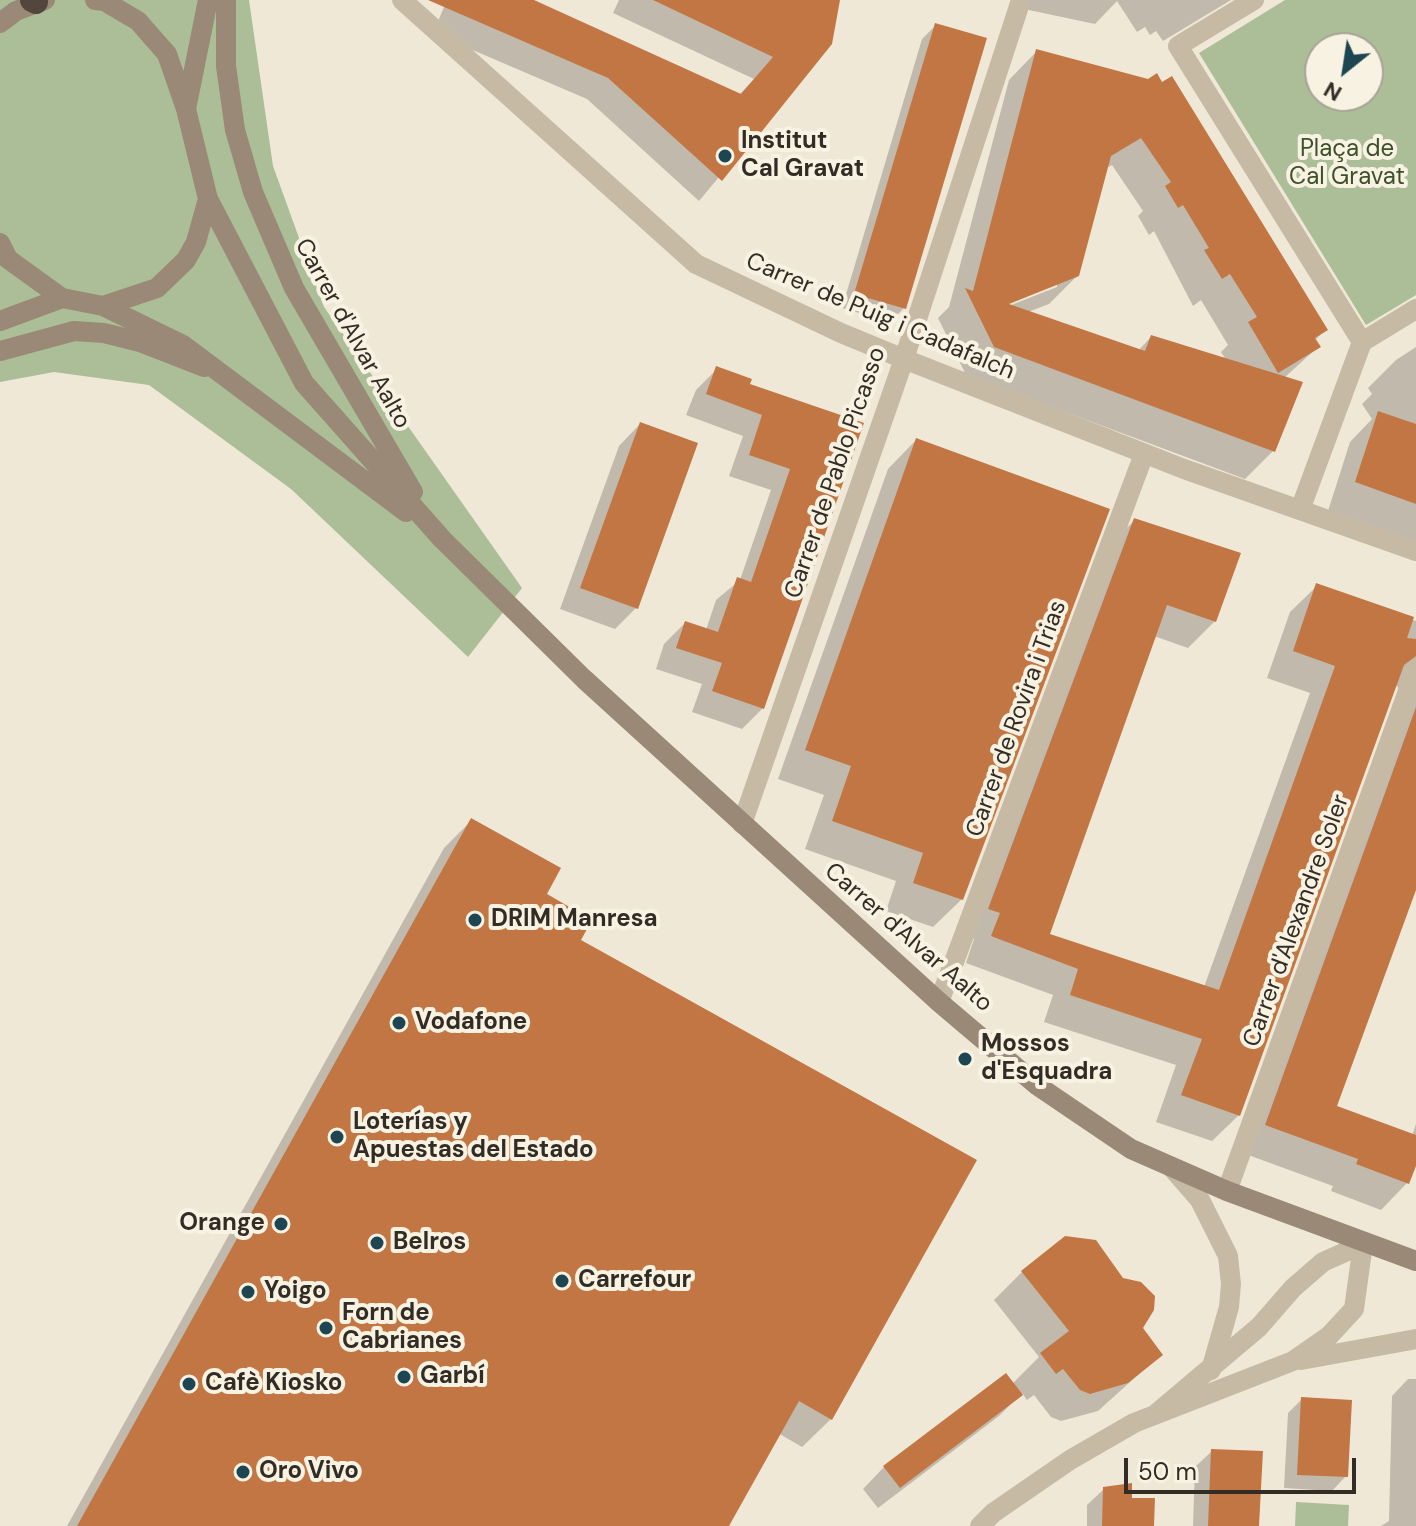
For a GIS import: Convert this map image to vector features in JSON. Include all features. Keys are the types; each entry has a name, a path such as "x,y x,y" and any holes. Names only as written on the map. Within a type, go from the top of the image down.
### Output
{"street":[{"name":"Carrer d'Alvar Aalto","path":"95,0 104,1 138,21 167,54 186,109 208,199 304,383 442,539 584,679 939,1002 1038,1086 1086,1120 1131,1149 1173,1169 1363,1244 1411,1255"},
{"path":"186,109 208,0"},
{"name":"Carrer d'Alvar Aalto","path":"226,0 226,66 235,130 271,239 323,339 442,539"},
{"name":"Carrer de Puig i Cadafalch","path":"402,0 696,264 841,333 904,359 1144,454 1416,551"},
{"name":"Carrer de Pablo Picasso","path":"742,824 904,359 1021,0"},
{"path":"1254,0 1178,46 1362,342"},
{"path":"0,23 38,1"},
{"path":"0,243 8,259 62,298 103,306 157,288 186,260 196,242 208,199"},
{"path":"0,321 62,298"},
{"name":"Carrer d'Alvar Aalto","path":"103,306 183,345 442,539"},
{"path":"1300,510 1362,342 1416,309"},
{"path":"0,351 74,331 104,333 140,342 223,373"},
{"name":"Carrer de Rovira i Trias","path":"939,1002 1144,454"},
{"name":"Carrer d'Alexandre Soler","path":"1227,1191 1416,669"},
{"path":"1173,1169 1200,1200 1228,1256 1231,1284 1229,1307 1210,1372"},
{"path":"1156,1414 1210,1372 1323,1262 1363,1244"},
{"path":"1293,1361 1342,1325 1354,1309 1363,1244"},
{"path":"980,1526 1070,1460 1156,1414 1293,1361 1416,1339"}],"green space":[{"path":"0,0 249,0 273,166 324,307 522,588 468,657 291,489 149,385 54,372 0,382"},
{"name":"Plaça de Cal Gravat","path":"1285,0 1416,0 1416,295 1366,325 1199,53"},
{"path":"1296,1502 1349,1505 1348,1526 1295,1526"}],"building":[{"path":"428,0 534,0 741,94 773,57 653,0 840,0 832,44 722,181 608,78"},
{"path":"935,23 987,38 906,309 854,294"},
{"path":"1036,49 1148,79 1157,73 1162,82 1172,76 1328,330 1315,338 1321,347 1278,373 1248,322 1257,317 1230,274 1222,279 1204,250 1209,248 1183,205 1178,208 1165,186 1171,182 1141,138 1111,156 1079,276 1009,304 1145,351 1151,335 1303,382 1275,452 994,347 965,288 973,291"},
{"path":"716,366 752,379 750,384 864,423 764,709 712,691 722,663 676,648 685,621 718,632 737,577 751,582 790,469 749,455 762,415 706,394"},
{"path":"1378,411 1416,424 1416,504 1355,482"},
{"path":"640,422 698,443 638,609 580,588"},
{"path":"916,438 1110,509 963,900 913,883 923,853 832,821 851,766 805,750"},
{"path":"1134,518 1241,553 1216,622 1167,605 1050,934 1219,990 1335,666 1293,651 1316,583 1414,617 1407,638 1416,639 1416,656 1404,665 1240,1116 1181,1095 1202,1039 1070,995 1078,969 991,936 1000,913 988,909"},
{"path":"1416,707 1416,890 1337,1106 1416,1135 1416,1166 1409,1184 1356,1164 1358,1159 1265,1125"},
{"name":"Carrefour","path":"471,818 561,868 547,894 592,920 581,940 977,1160 832,1420 799,1401 729,1526 77,1526"},
{"path":"1065,1236 1096,1240 1123,1278 1141,1282 1155,1296 1154,1310 1143,1328 1163,1355 1128,1383 1090,1394 1080,1390 1063,1369 1056,1374 1040,1353 1069,1331 1021,1271"},
{"path":"1006,1373 1023,1395 900,1488 883,1466"},
{"path":"1301,1397 1352,1400 1348,1477 1297,1475"},
{"path":"1211,1449 1263,1451 1259,1526 1208,1526"},
{"path":"1132,1483 1132,1498 1155,1498 1154,1526 1102,1526 1103,1487"}],"place":[{"name":"Institut Cal Gravat","path":"725,156"},
{"name":"DRIM Manresa","path":"475,920"},
{"name":"Vodafone","path":"399,1023"},
{"name":"Mossos d'Esquadra","path":"965,1059"},
{"name":"Loterías y Apuestas del Estado","path":"337,1137"},
{"name":"Orange","path":"281,1224"},
{"name":"Belros","path":"377,1243"},
{"name":"Carrefour","path":"562,1281"},
{"name":"Yoigo","path":"248,1292"},
{"name":"Forn de Cabrianes","path":"326,1328"},
{"name":"Garbí","path":"404,1377"},
{"name":"Cafè Kiosko","path":"189,1384"},
{"name":"Oro Vivo","path":"243,1472"}]}
